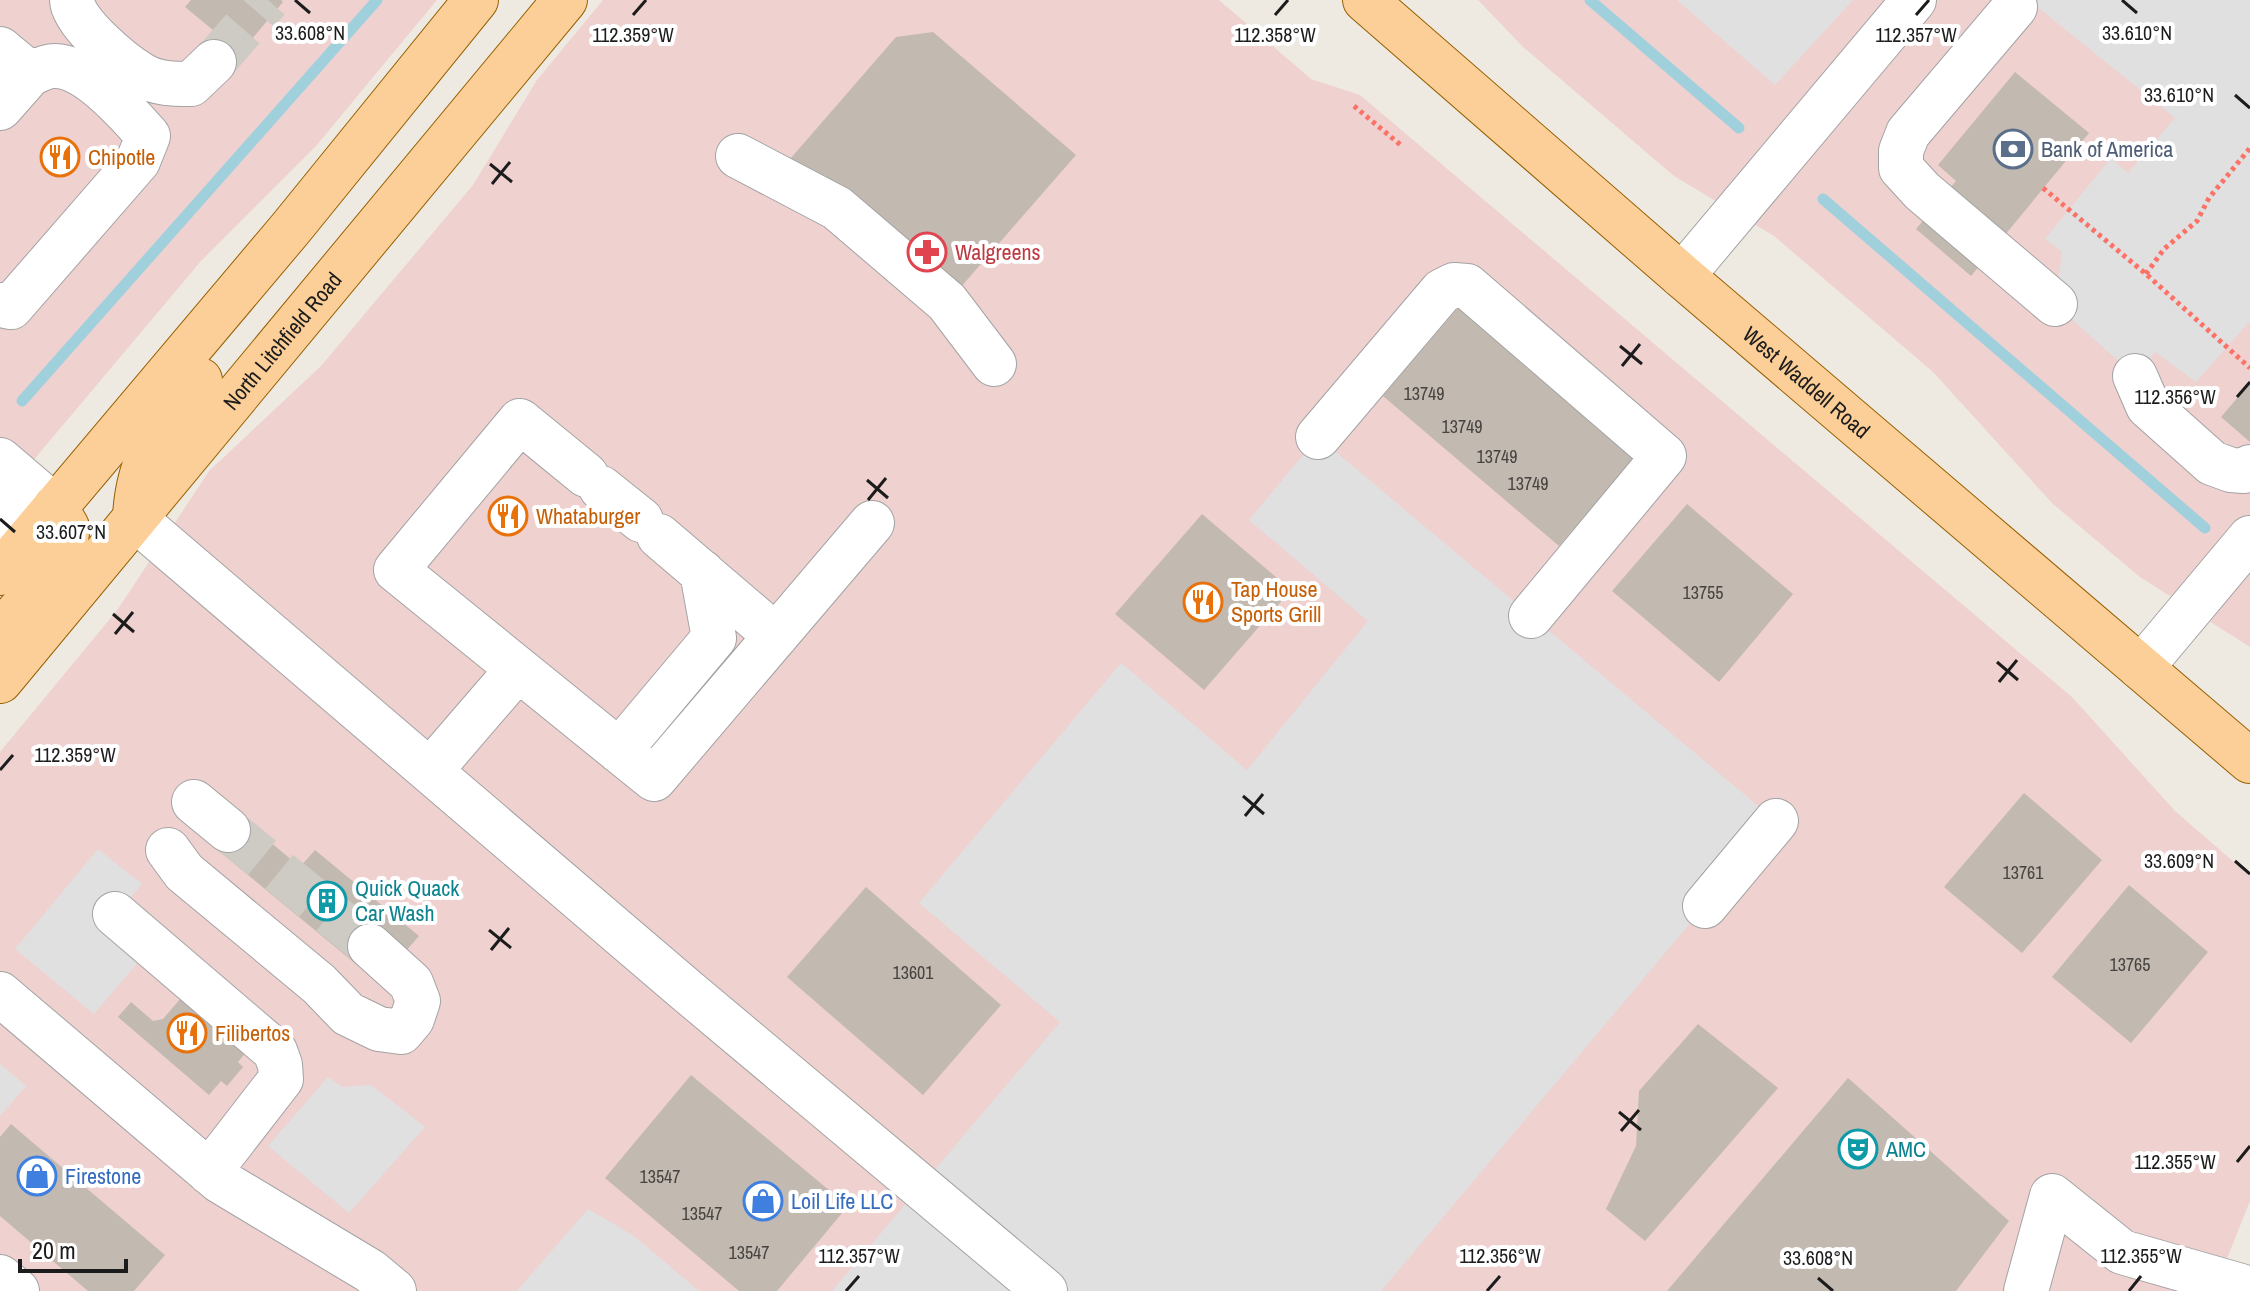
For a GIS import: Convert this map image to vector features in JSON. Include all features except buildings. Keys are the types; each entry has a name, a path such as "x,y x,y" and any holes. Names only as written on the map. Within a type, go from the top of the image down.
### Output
{"main road":[{"path":"7,565 291,228 476,0"},
{"name":"North Litchfield Road","path":"0,681 565,0"},
{"name":"West Waddell Road","path":"1365,0 1682,276 2250,761"},
{"path":"135,519 138,481 146,456 164,424 311,242 366,135"},
{"path":"0,634 64,550 67,527 55,507"}],"street":[{"path":"1682,276 1914,0"},
{"path":"2015,7 1908,133 1901,151 1901,168 1922,191 2055,304"},
{"path":"88,12 143,76 165,84 191,84 214,62"},
{"path":"0,108 15,62 52,65 76,70 129,114 148,136 138,161 50,264 11,307 0,305"},
{"path":"738,156 837,208 947,302 994,364"},
{"path":"1318,437 1442,291 1454,285 1467,286 1664,456 1531,616"},
{"path":"2135,376 2148,406 2212,463 2231,470 2244,471 2250,467"},
{"path":"776,636 520,421 396,570 654,779 776,636 872,523"},
{"path":"0,460 55,507"},
{"path":"0,510 13,530 7,565"},
{"path":"135,519 1045,1291"},
{"path":"2141,668 2250,538"},
{"path":"619,751 714,638 702,572"},
{"path":"430,771 517,670"},
{"path":"194,802 228,830"},
{"path":"1705,906 1776,821"},
{"path":"168,850 184,872 319,984 348,1014 379,1029 401,1032 412,1019 418,1001 411,983 370,946"},
{"path":"115,914 275,1051 281,1079 209,1172"},
{"path":"0,994 209,1172 370,1271 394,1291"},
{"path":"2026,1291 2052,1196 2122,1252 2243,1281"},
{"path":"0,1277 17,1291"}],"path":[{"path":"1354,106 1403,147"},
{"path":"2146,274 2164,249 2197,221 2209,198 2250,148"},
{"path":"2043,188 2146,274 2250,368"}],"shaded area":[{"path":"0,0 437,0 316,146 201,261 0,500"},
{"path":"603,0 1219,0 1311,79 1360,95 2073,698 2175,811 2250,876 2250,1201 2214,1291 0,1291 0,752 118,609 209,471 321,366 473,185 537,80"},
{"path":"1478,0 2250,0 2250,647 2140,577 2053,504 1933,372 1774,236 1674,176 1523,47"},
{"path":"1677,0 1853,0 1775,85"},
{"path":"2029,0 2250,0 2250,321 2196,382 2155,352 2135,376 2055,304 2062,252 2045,239 2111,158 2128,173 2175,118"},
{"path":"1318,437 1776,821 1381,1291 832,1291 1060,1022 919,903 1121,663 1247,770 1368,621 1249,520"},
{"path":"98,849 142,884 116,914 152,946 94,1014 15,949"},
{"path":"0,1064 26,1086 0,1116"},
{"path":"328,1077 342,1087 371,1085 425,1127 349,1213 268,1146"},
{"path":"588,1209 634,1236 699,1291 517,1291"}],"waterway":[{"path":"22,401 377,0"},
{"path":"1590,0 1739,128"},
{"path":"1823,199 2205,528"}],"tunnel":[{"path":"214,62 268,0"},
{"path":"228,830 370,946"}],"place":[{"name":"Bank of America","path":"2013,149"},
{"name":"Chipotle","path":"60,157"},
{"name":"Walgreens","path":"927,252"},
{"name":"Whataburger","path":"508,516"},
{"name":"Tap House Sports Grill","path":"1203,602"},
{"name":"Quick Quack Car Wash","path":"327,901"},
{"name":"Filibertos","path":"187,1033"},
{"name":"AMC","path":"1858,1149"},
{"name":"Firestone","path":"37,1176"},
{"name":"Loil Life LLC","path":"763,1201"}]}
